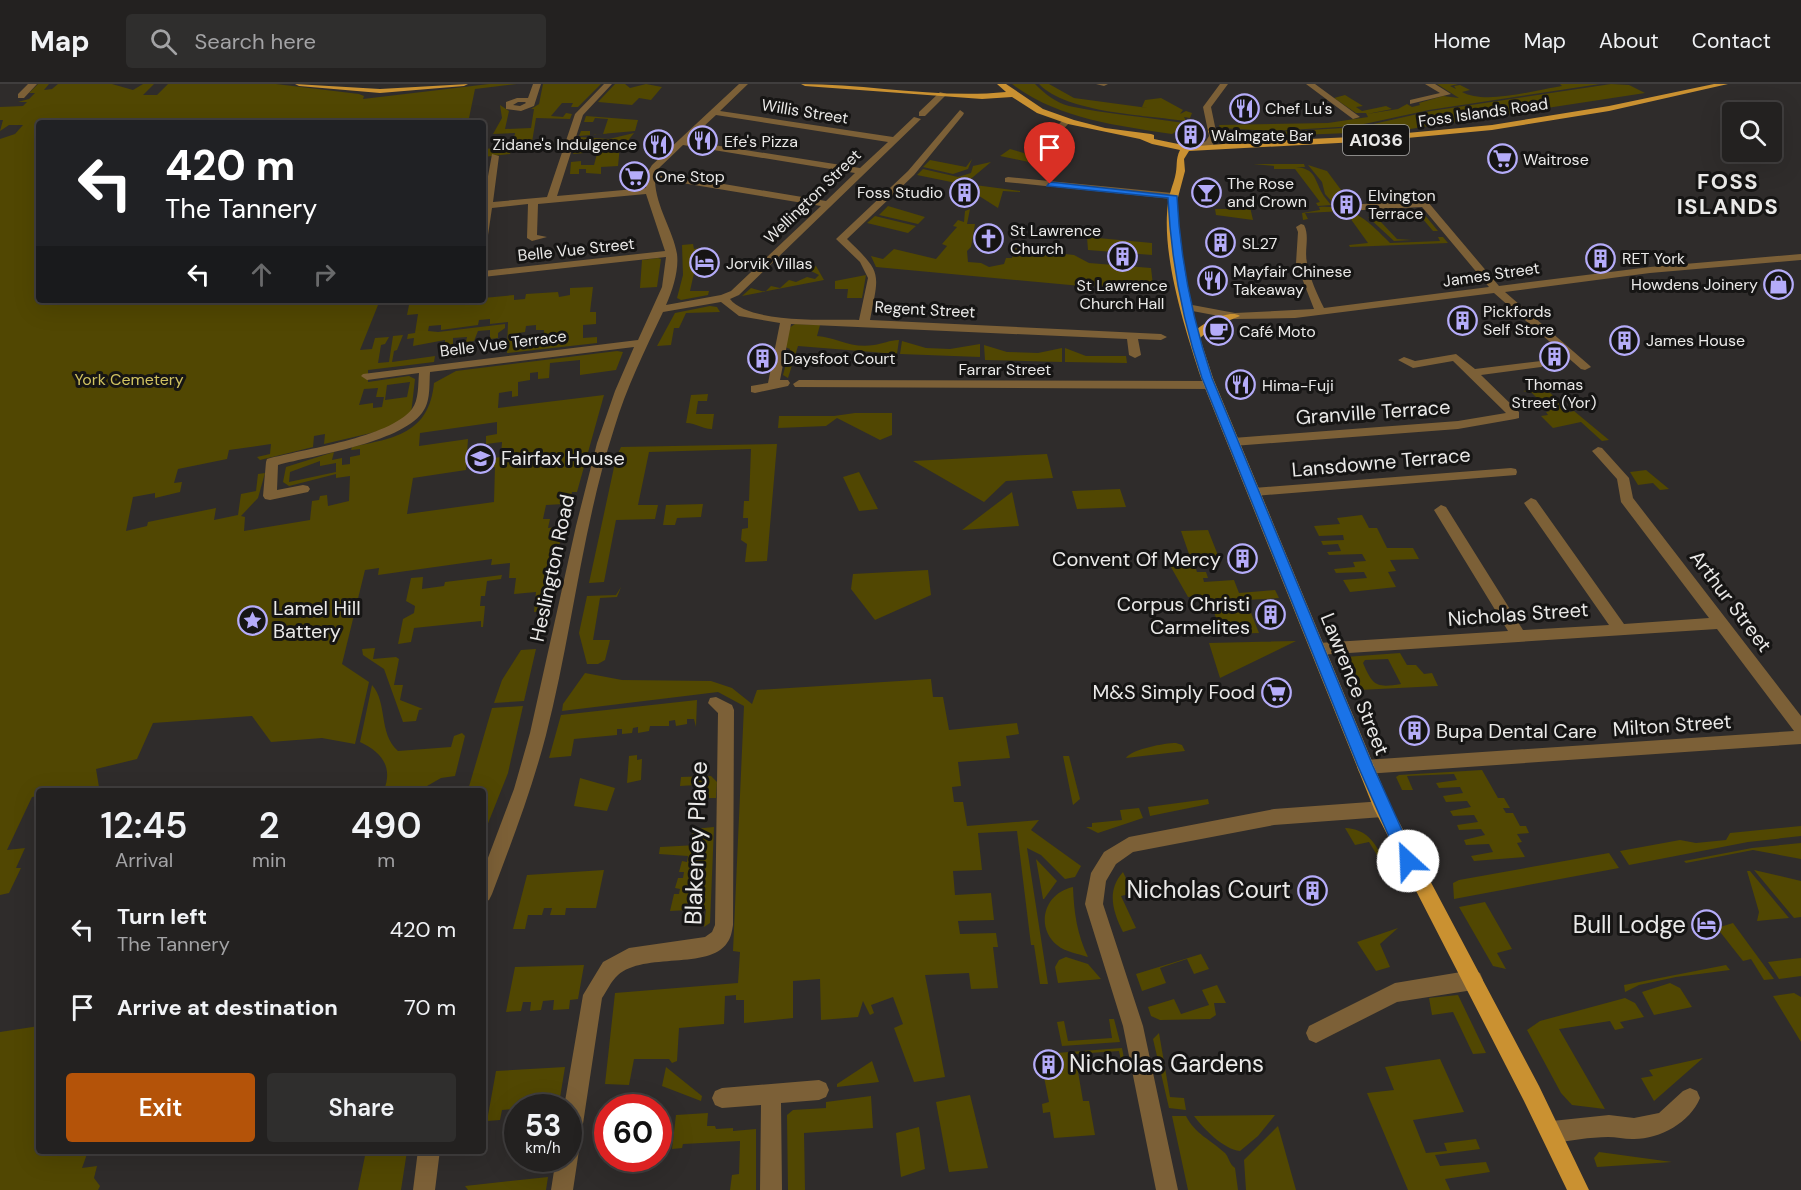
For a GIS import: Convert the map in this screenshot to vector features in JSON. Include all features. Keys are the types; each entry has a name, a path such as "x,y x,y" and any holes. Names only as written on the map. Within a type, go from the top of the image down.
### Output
{"main road":[{"path":"299,84 380,91 461,84"},
{"path":"805,84 982,97 1013,94"},
{"name":"A1036","path":"1001,84 1033,107 1068,120 1141,136 1153,143 1203,148"},
{"name":"Foss Islands Road","path":"1203,148 1378,140 1426,135 1610,108 1724,84"},
{"path":"1211,130 1226,138 1253,144"},
{"name":"Lawrence Street","path":"1186,147 1180,159 1183,169 1172,196 1174,235 1193,338 1210,385 1383,809 1416,878 1473,980 1552,1132 1578,1190"},
{"path":"1183,169 1203,148"},
{"path":"1193,338 1209,325 1235,316"}],"street":[{"path":"21,96 33,84"},
{"path":"531,102 537,84"},
{"path":"551,200 579,114 608,84"},
{"path":"744,84 680,142 655,167 649,178 676,179 827,204"},
{"path":"1203,148 1211,141 1208,107 1224,84"},
{"path":"1311,84 1356,117"},
{"path":"1413,102 1447,94 1429,84"},
{"name":"Wellington Street","path":"659,309 724,298 735,293 943,94"},
{"name":"Willis Street","path":"712,112 894,140"},
{"path":"864,323 873,278 861,254 841,239 911,173 960,113"},
{"path":"1035,143 1045,143 1068,120"},
{"path":"680,142 861,171"},
{"path":"486,218 495,156"},
{"name":"Heslington Road","path":"486,886 529,766 582,523 604,437 615,405 659,309 670,278 672,253 649,191 649,178"},
{"path":"1008,180 1172,196"},
{"path":"488,206 649,191"},
{"path":"533,201 532,238 542,237"},
{"path":"1342,208 1425,204 1497,290 1585,368"},
{"path":"1301,227 1304,232 1299,249 1300,259 1321,313"},
{"name":"Belle Vue Street","path":"486,274 672,253"},
{"name":"James Street","path":"1187,306 1235,316 1321,313 1693,265 1801,257"},
{"name":"Regent Street","path":"724,298 729,306 740,313 786,320 1161,337"},
{"path":"755,388 778,384 786,320"},
{"path":"1132,336 1135,355"},
{"name":"Belle Vue Terrace","path":"368,376 642,343"},
{"path":"1404,360 1413,365 1456,357 1472,373 1541,364"},
{"path":"303,489 270,495 273,462 390,432 408,423 419,408 425,369"},
{"name":"Granville Terrace","path":"1233,442 1448,426 1515,415 1472,373"},
{"name":"Farrar Street","path":"799,384 1210,385"},
{"name":"Arthur Street","path":"1598,451 1623,478 1626,499 1801,728"},
{"name":"Lansdowne Terrace","path":"1254,492 1511,471"},
{"path":"1531,503 1620,629"},
{"path":"1441,510 1518,635"},
{"name":"Nicholas Street","path":"1318,649 1721,623"},
{"name":"Blakeney Place","path":"577,1094 593,994 610,969 629,957 708,946 720,938 724,925 726,710 716,703"},
{"name":"Milton Street","path":"1365,766 1801,737"},
{"path":"1167,1190 1134,1026 1094,904 1097,879 1110,858 1129,845 1274,817 1383,809"},
{"path":"1316,1033 1395,993 1473,980"},
{"path":"722,1098 819,1090"},
{"path":"771,1094 771,1190"},
{"path":"1552,1132 1609,1126 1634,1129 1665,1122 1690,1098"},
{"path":"424,1190 428,1154"},
{"path":"562,1190 565,1172"}],"green space":[{"name":"York Cemetery","path":"38,84 49,84 44,90 52,89 58,84 112,84 133,90 143,84 154,84 143,95 157,95 168,84 276,84 359,94 364,96 363,99 489,84 517,84 475,89 469,120 36,120 36,303 379,303 360,350 372,349 375,338 389,337 385,344 381,345 378,363 389,362 393,336 403,335 397,350 394,351 392,362 435,356 434,362 368,370 368,382 409,376 415,379 411,414 388,429 324,444 325,434 314,436 313,447 260,460 257,457 270,454 271,444 229,450 227,459 178,469 174,483 182,482 180,492 155,498 155,493 133,497 126,531 147,526 148,522 216,508 214,520 238,515 241,494 256,491 258,474 265,473 258,498 241,516 245,517 244,531 310,520 312,501 319,500 320,496 327,495 328,506 349,501 350,476 336,478 336,474 289,486 283,482 286,467 334,452 332,460 342,458 342,465 350,464 350,457 360,455 360,449 351,450 352,447 395,436 407,431 417,423 431,400 434,383 456,371 623,352 616,370 580,375 580,360 550,363 549,378 538,379 538,372 530,373 530,380 518,382 518,396 512,397 512,391 499,393 498,408 604,395 577,492 572,492 544,611 534,612 536,592 514,594 516,578 509,578 510,563 491,565 492,559 378,575 379,568 365,570 342,664 369,682 355,744 322,738 271,742 252,716 153,723 137,759 96,769 99,787 36,788 36,796 32,797 7,850 25,848 16,868 21,868 9,893 0,895 0,139 15,134 23,125 9,125 0,131 3,120 0,120 0,107 23,106 27,102 18,102 29,99 35,93 29,93","holes":["410,382 407,397 385,400 387,385","378,388 376,397 384,397 382,407 373,408 373,403 359,405 364,389","497,422 497,434 486,436 486,444 502,442 501,457 484,459 484,468 495,467 494,502 407,514 413,478 466,470 468,439 419,446 420,433","320,461 320,466 336,463 336,472 289,482 290,472","564,504 564,513 558,527 548,528 550,519 543,519 546,505"]},
{"path":"543,84 601,84 578,107 571,107 573,103 562,103 551,116 563,117 566,113 572,114 570,119 536,118 531,148 511,151 510,154 486,157 486,149 512,147 515,133 493,134 502,118 500,105 509,111 505,129 531,128 534,109 531,109 539,104"},
{"path":"615,84 625,84 630,88 646,84 662,87 651,100 639,98 632,105 598,102"},
{"path":"1012,84 1035,84 1059,103 1069,106 1184,123 1185,126 1172,134 1088,119 1049,105"},
{"path":"1039,84 1049,84 1074,98 1148,108 1142,107 1145,100 1161,98 1183,110 1180,114 1186,111 1192,113 1190,118 1184,117 1186,121 1108,111 1068,101 1052,94"},
{"path":"1437,84 1458,84 1450,86 1456,89 1454,86 1460,85 1470,90 1462,92 1472,96 1497,97 1562,86 1560,84 1600,84 1429,110 1355,126 1274,131 1220,128 1219,125 1328,123 1368,117 1366,113 1356,113 1334,98 1345,95 1363,106 1356,107 1362,111 1386,106 1392,109 1367,114 1398,109 1407,104 1412,107 1443,96 1459,98"},
{"path":"1611,84 1629,85 1645,93 1397,131 1252,137 1234,136 1219,131 1277,132 1360,127 1431,111"},
{"path":"586,116 638,120 635,131 603,134 608,119 595,118 593,122 584,122"},
{"path":"581,131 590,131 591,135 579,136"},
{"path":"634,133 624,146 620,146 618,166 601,167 601,174 586,173 586,169 579,169 579,174 570,174 571,162 581,161 581,165 594,165 598,150 585,149 584,153 573,154 579,137 609,139"},
{"path":"1010,149 1034,156 1042,151 1047,152 1038,164 1000,156"},
{"path":"972,159 968,169 953,174 923,167 930,160 966,167"},
{"path":"991,162 954,193 961,184 917,175 923,169 958,177 971,173 973,166"},
{"path":"1253,164 1304,164 1305,167 1296,167 1311,172 1331,205 1318,206 1316,203 1320,202 1295,169 1274,169 1274,166"},
{"path":"1308,165 1327,171 1350,202 1335,205 1325,194 1322,182"},
{"path":"975,185 1020,192 1003,191 998,208 976,194 971,188"},
{"path":"888,206 925,217 918,224 879,215"},
{"path":"1228,206 1250,207 1253,220 1216,215 1215,209 1228,209"},
{"path":"1319,207 1341,209 1359,216 1390,243 1440,241 1438,237 1443,237 1448,243 1350,247 1349,245 1368,243 1345,211 1305,213 1308,219 1303,220 1302,213 1320,210"},
{"path":"970,209 967,224 975,224 971,247 967,251 968,262 981,263 989,267 1004,264 1006,258 1012,258 1014,248 1074,255 1089,263 1151,268 1153,285 1081,286 876,267 871,256 883,259 894,249 936,259 947,246 942,244 957,227 953,226 958,220 964,222 965,211"},
{"path":"1424,214 1438,231 1433,231 1422,218 1381,218 1380,221 1397,239 1412,240 1394,241 1368,217"},
{"path":"875,216 916,226 908,233 867,223"},
{"path":"1087,237 1152,243 1152,255 1088,250"},
{"path":"693,244 694,249 702,248 703,250 695,252 694,269 702,270 701,273 694,273 690,291 709,291 708,295 681,300 677,298 683,275 682,245"},
{"path":"661,259 657,287 640,288 642,260"},
{"path":"816,266 824,280 766,291 771,286 780,288 789,280 796,282 807,277 815,279 819,275 809,270"},
{"path":"866,275 862,298 847,298 848,289 835,289 835,281"},
{"path":"593,287 590,312 596,312 596,324 583,325 583,338 597,337 597,343 507,353 508,322 490,324 490,319 479,320 478,325 441,330 441,325 429,326 428,331 438,332 505,324 505,328 498,333 498,338 490,339 490,330 478,331 474,341 466,342 467,337 453,338 453,344 445,345 445,340 413,346 414,338 407,339 408,334 415,333 418,314 407,315 409,305 486,303 486,298 514,295 514,300 525,299 526,294 558,292 559,297 570,295 570,288","holes":["536,325 536,330 544,330 543,343 517,346 518,333 525,332 526,326"]},
{"path":"751,288 764,292 742,296"},
{"path":"710,306 717,307 720,312 686,313 679,328 674,328 671,345 657,346 675,313"},
{"path":"795,324 820,325 817,336 851,344 866,346 899,340 897,354 798,346 788,378 783,375 790,349 785,347 789,328"},
{"path":"902,341 926,348 950,349 980,344 980,357 900,354"},
{"path":"984,345 1007,352 1038,353 1062,348 1062,362 985,360"},
{"path":"1065,348 1086,356 1126,356 1127,363 1065,362"},
{"path":"1544,387 1570,412 1574,411 1609,440 1602,441 1581,422 1553,428 1541,416 1548,415 1546,412 1550,411 1533,400 1537,398 1532,393 1523,391"},
{"path":"708,394 707,401 698,401 696,414 714,414 712,429 686,423 691,395"},
{"path":"855,413 892,413 892,435 880,440 837,418 826,426 778,428 779,416 834,416"},
{"path":"777,444 767,561 745,562 747,544 741,540 742,529 748,528 748,518 743,518 744,501 749,501 751,449 649,452 638,505 658,505 655,519 616,520 604,582 589,583 616,458 621,447"},
{"path":"1047,454 1053,478 1006,481 984,502 913,461"},
{"path":"1646,470 1669,489 1660,490 1653,483 1638,485 1630,472"},
{"path":"859,472 878,509 859,511 843,477"},
{"path":"1120,489 1126,507 1077,509 1072,491"},
{"path":"1012,492 1019,526 962,530"},
{"path":"703,504 701,517 677,518 675,525 663,525 666,505"},
{"path":"1362,515 1369,528 1377,528 1387,548 1413,548 1419,559 1390,560 1396,571 1388,572 1396,587 1350,592 1343,580 1367,578 1364,572 1336,573 1334,569 1355,567 1353,562 1366,561 1362,554 1329,555 1327,552 1341,551 1338,544 1323,545 1321,541 1344,540 1343,535 1319,536 1314,526 1340,524 1337,518"},
{"path":"1208,530 1221,563 1204,565 1198,558 1192,558 1197,572 1206,572 1208,578 1203,578 1204,582 1234,580 1239,593 1275,590 1279,598 1246,600 1259,633 1222,634 1208,596 1188,597 1164,555 1189,554 1181,531"},
{"path":"928,570 931,595 875,620 851,589 853,574"},
{"path":"502,575 501,579 487,581 485,596 481,596 480,606 485,606 483,627 481,627 481,621 414,628 411,642 398,644 403,619 414,613 415,606 406,601 411,578 423,577 422,589 444,586 445,582"},
{"path":"621,587 617,597 600,598 593,640 610,640 605,660 598,664 587,664 579,633 587,596 616,595"},
{"path":"1296,641 1220,678 1209,643"},
{"path":"375,648 373,659 396,657 399,659 394,685 403,685 400,700 423,709 419,710 416,721 403,722 384,669 363,655 362,649"},
{"path":"536,649 524,701 494,703 502,680 521,650"},
{"path":"1400,653 1407,665 1416,665 1424,674 1432,673 1438,686 1359,690 1345,657","holes":["1388,659 1401,684 1386,686 1376,684 1363,663 1365,660"]},
{"path":"585,673 622,680 711,681 732,688 752,704 757,690 931,679 933,697 943,697 949,730 1017,723 1019,734 1006,736 1010,758 958,762 961,786 952,787 954,802 963,802 967,826 1039,820 1031,830 1081,866 1075,877 1065,879 1041,855 1027,848 1048,984 1040,984 1034,945 1031,945 1017,831 978,833 982,870 953,871 955,895 991,893 994,920 958,921 960,934 996,933 998,947 993,947 998,988 971,989 969,973 925,975 945,1077 914,1082 894,1028 903,1024 893,997 871,1005 874,1013 870,1015 863,1001 858,1017 821,1020 820,979 793,981 793,1018 744,1023 744,1000 736,1000 736,995 725,996 724,1024 679,1028 677,1061 672,1063 669,1059 634,1059 629,1085 605,1084 615,993 738,983 740,952 733,951 744,706 718,692 562,711 563,704"},
{"path":"372,685 380,700 388,736 398,751 451,747 454,736 462,733 465,736 455,776 441,778 424,788 384,788 387,774 384,761 374,750 360,742"},
{"path":"697,700 696,727 694,719 687,719 687,724 676,726 675,720 669,721 669,726 650,726 649,731 638,733 638,727 633,728 632,733 622,734 622,729 617,729 617,735 574,739 571,756 549,758 561,715"},
{"path":"523,706 508,773 486,828 486,788 469,788 492,708"},
{"path":"1176,743 1182,745 1185,751 1126,758 1142,749"},
{"path":"637,755 637,760 642,759 641,780 627,783 629,756"},
{"path":"1063,756 1069,756 1080,799 1073,805"},
{"path":"1482,770 1498,798 1504,798 1510,808 1503,808 1506,813 1513,813 1520,826 1526,826 1529,833 1517,834 1522,842 1517,843 1525,857 1474,861 1471,856 1493,852 1489,844 1466,845 1464,840 1485,835 1481,829 1459,830 1457,825 1478,822 1474,815 1453,816 1450,811 1471,807 1467,801 1446,802 1443,796 1463,793 1460,787 1439,788 1436,783 1457,780 1454,774 1407,776 1413,790 1402,790 1396,777 1399,775"},
{"path":"711,776 717,782 716,798 701,798 701,793 695,793 696,785 680,786 681,777"},
{"path":"580,778 615,788 607,811 574,806"},
{"path":"1208,799 1209,804 1150,816 1148,807"},
{"path":"1139,808 1143,818 1098,833 1086,827 1092,827 1092,823 1122,820 1120,810"},
{"path":"1801,826 1801,836 1748,842 1629,865 1620,851 1680,840 1696,843 1726,840 1730,833"},
{"path":"714,827 710,923 704,927 706,909 670,911 674,894 679,894 680,889 675,888 678,878 683,878 684,872 679,872 682,861 687,862 688,856 659,854 660,847 697,845 697,838 692,838 693,829"},
{"path":"1345,828 1364,834 1373,842 1384,859 1380,860 1369,842 1355,845"},
{"path":"1801,843 1801,859 1753,850 1686,863 1684,861 1752,848"},
{"path":"1609,853 1619,868 1454,899 1453,883 1459,880"},
{"path":"1036,859 1057,881 1044,899 1043,899"},
{"path":"604,870 596,908 566,908 565,915 550,915 552,908 544,908 542,915 528,915 525,929 513,929 527,875"},
{"path":"1754,870 1801,881 1801,917 1794,918"},
{"path":"1747,871 1750,871 1789,918 1757,921 1759,912"},
{"path":"1123,872 1133,893 1121,896 1136,928 1123,932 1116,917 1113,894 1114,887"},
{"path":"1073,887 1077,923 1088,957 1057,945 1050,938 1046,929 1045,920 1049,903 1063,890"},
{"path":"1485,902 1512,949 1497,953 1506,969 1493,966 1459,907"},
{"path":"1733,923 1774,979 1764,980 1751,959 1743,961 1717,928"},
{"path":"1398,928 1380,944 1390,967 1376,971 1357,942"},
{"path":"1201,954 1209,969 1194,974 1187,959 1160,968 1166,983 1142,991 1136,974"},
{"path":"1066,957 1088,964 1101,979 1058,983 1055,967 1059,960"},
{"path":"1801,958 1801,976 1779,979 1768,962"},
{"path":"584,965 578,999 570,1000 569,1009 553,1010 554,1000 543,1001 541,1010 530,1011 531,1002 523,1002 521,1011 506,1012 515,967"},
{"path":"1726,965 1730,970 1676,977 1639,985 1625,992 1624,985"},
{"path":"1670,983 1680,988 1692,1007 1654,1015 1642,992"},
{"path":"1217,985 1226,1003 1214,1003 1216,1015 1210,1019 1160,1020 1151,1016 1148,1007 1174,999 1181,1014 1209,1005 1202,990"},
{"path":"1794,993 1801,997 1801,1042 1773,996"},
{"path":"1458,995 1486,1053 1473,1054 1453,1012 1432,1015 1429,998"},
{"path":"1625,998 1635,1003 1644,1017 1620,1022 1624,1028 1615,1030 1610,1021 1559,1029 1605,1109 1572,1105 1561,1093 1527,1030 1540,1021"},
{"path":"1109,1019 1114,1019 1120,1042 1062,1046 1057,1022 1064,1021 1068,1041 1112,1038"},
{"path":"36,1026 36,1154 87,1154 82,1168 97,1166 94,1178 100,1186 98,1190 0,1190 0,1032"},
{"path":"1159,1033 1170,1097 1184,1098 1186,1110 1169,1108 1153,1039"},
{"path":"1122,1048 1126,1069 1123,1069 1119,1051 1075,1054 1083,1101 1089,1101 1095,1135 1054,1138 1050,1112 1043,1113 1042,1104 1049,1102 1043,1072 1059,1070 1056,1053"},
{"path":"1703,1058 1654,1101 1641,1078 1653,1076 1649,1070"},
{"path":"1440,1059 1464,1112 1413,1120 1426,1153 1447,1151 1444,1143 1476,1139 1480,1149 1435,1155 1440,1166 1486,1162 1490,1172 1445,1179 1450,1190 1408,1190 1367,1093 1394,1090 1385,1067"},
{"path":"872,1061 879,1082 837,1087 837,1084"},
{"path":"565,1067 561,1094 504,1094 504,1110 500,1120 487,1121 496,1071"},
{"path":"666,1067 702,1096 701,1101 662,1086"},
{"path":"970,1095 988,1168 949,1172 936,1102"},
{"path":"871,1096 873,1128 804,1133 805,1190 788,1190 787,1115 793,1110 826,1108 826,1102"},
{"path":"708,1113 707,1126 715,1126 716,1129 733,1128 733,1131 756,1129 756,1190 730,1190 732,1175 739,1174 740,1141 683,1144 682,1148 672,1149 676,1115"},
{"path":"1275,1115 1258,1136 1240,1151 1227,1147 1208,1132 1194,1116"},
{"path":"1172,1116 1186,1116 1199,1132 1225,1153 1235,1168 1238,1190 1188,1190"},
{"path":"1278,1126 1296,1190 1246,1190 1244,1160"},
{"path":"919,1127 925,1169 901,1177 896,1133"},
{"path":"1599,1152 1672,1162 1597,1167 1594,1158"},
{"path":"365,1154 407,1154 401,1190 358,1190"},
{"path":"548,1177 546,1190 468,1190 465,1186"}],"place":[{"name":"Chef Lu's","path":"1244,108"},
{"name":"Walmgate Bar","path":"1190,135"},
{"name":"Efe's Pizza","path":"703,141"},
{"name":"Zidane's Indulgence","path":"658,144"},
{"name":"Waitrose","path":"1502,159"},
{"name":"One Stop","path":"634,176"},
{"name":"Foss Studio","path":"964,192"},
{"name":"The Rose and Crown","path":"1206,192"},
{"name":"Elvington Terrace","path":"1347,204"},
{"name":"St Lawrence Church","path":"989,239"},
{"name":"SL27","path":"1221,243"},
{"name":"St Lawrence Church Hall","path":"1122,257"},
{"name":"RET York","path":"1601,258"},
{"name":"Jorvik Villas","path":"705,263"},
{"name":"Mayfair Chinese Takeaway","path":"1212,280"},
{"name":"Howdens Joinery","path":"1779,284"},
{"name":"Pickfords Self Store","path":"1462,320"},
{"name":"Café Moto","path":"1218,331"},
{"name":"James House","path":"1625,340"},
{"name":"Thomas Street (Yor)","path":"1554,356"},
{"name":"Daysfoot Court","path":"762,358"},
{"name":"Hima-Fuji","path":"1241,385"},
{"name":"Fairfax House","path":"480,458"},
{"name":"Convent Of Mercy","path":"1242,559"},
{"name":"Corpus Christi Carmelites","path":"1271,615"},
{"name":"Lamel Hill Battery","path":"252,620"},
{"name":"M&S Simply Food","path":"1276,692"},
{"name":"Bupa Dental Care","path":"1415,731"},
{"name":"Nicholas Court","path":"1312,890"},
{"name":"Bull Lodge","path":"1707,925"},
{"name":"Nicholas Gardens","path":"1048,1064"}],"district":[{"name":"FOSS ISLANDS","path":"1728,194"}],"route":[{"path":"1050,184 1172,196 1174,235 1181,282 1193,338 1207,378 1365,766 1408,861"}]}
